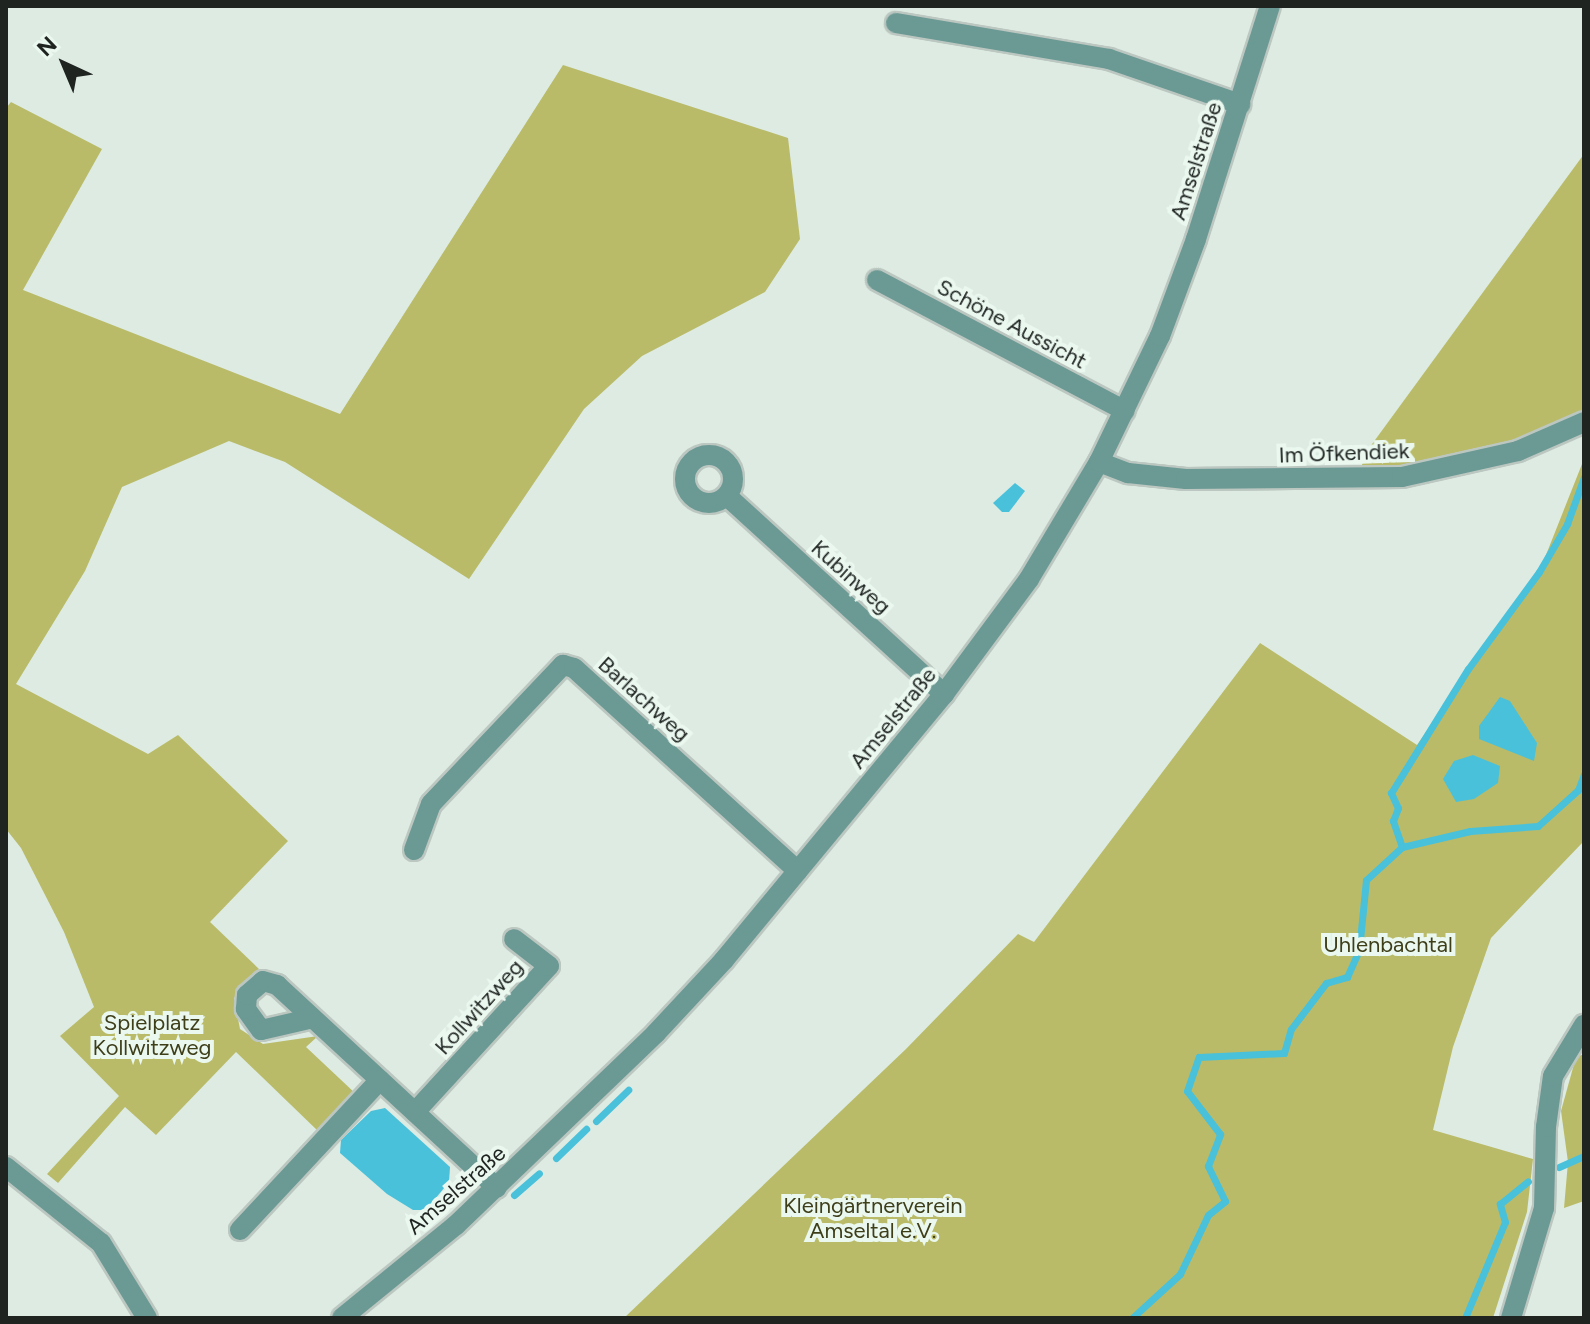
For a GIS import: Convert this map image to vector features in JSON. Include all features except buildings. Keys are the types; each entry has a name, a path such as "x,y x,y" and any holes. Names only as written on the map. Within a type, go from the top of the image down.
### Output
{"street":[{"name":"Amselstraße","path":"342,1318 497,1188 656,1033 798,871 944,694 1029,579 1099,462 1125,411 1196,239 1270,6"},
{"path":"896,23 1109,59 1240,104"},
{"name":"Schöne Aussicht","path":"877,280 1125,411"},
{"name":"Im Öfkendiek","path":"1099,462 1128,473 1186,479 1402,477 1518,451 1584,422"},
{"name":"Kubinweg","path":"727,496 944,694"},
{"name":"Barlachweg","path":"414,850 431,804 563,665 574,668 798,871"},
{"name":"Kollwitzweg","path":"415,1112 549,966 514,939"},
{"path":"309,1019 497,1188"},
{"path":"1511,1318 1544,1208 1546,1127 1553,1076 1584,1025"},
{"path":"240,1230 380,1080"},
{"path":"6,1167 101,1243 147,1318"}],"green space":[{"name":"Spielplatz Kollwitzweg","path":"563,65 788,138 800,239 765,292 642,356 584,409 469,579 285,462 229,441 122,487 85,571 16,684 148,754 178,735 288,841 210,922 259,969 234,998 240,1029 263,1044 318,1036 306,1047 356,1094 319,1132 236,1052 156,1135 125,1107 58,1183 47,1174 119,1096 60,1036 94,1007 64,932 21,848 6,829 6,108 11,102 102,149 23,290 340,414"},
{"path":"1584,154 1584,412 1511,446 1358,476 1367,451"},
{"path":"1584,459 1584,841 1491,938 1453,1047 1433,1130 1533,1159 1527,1212 1493,1318 624,1318 906,1049 1018,934 1034,942 1260,643 1417,745 1542,565"},
{"path":"1584,1054 1584,1201 1564,1208 1568,1162 1561,1111 1576,1057"}],"water":[{"path":"1015,483 1025,491 1009,512 1002,512 993,503"},
{"path":"1500,697 1510,701 1537,743 1534,761 1479,739 1479,726"},
{"path":"1473,755 1500,766 1498,783 1474,799 1456,802 1443,779 1454,761"},
{"path":"385,1108 450,1167 449,1182 426,1210 413,1210 387,1194 340,1153 341,1140 371,1111"}],"waterway":[{"path":"1402,847 1393,821 1398,808 1391,793 1468,669 1539,572 1567,524 1584,477"},
{"path":"1132,1318 1180,1274 1208,1215 1225,1201 1208,1166 1220,1134 1187,1091 1199,1057 1284,1053 1291,1029 1326,983 1347,977 1359,950 1366,880 1402,847 1470,831 1538,826 1578,790 1584,774"},
{"path":"596,1121 628,1090"},
{"path":"556,1158 586,1129"},
{"path":"1559,1167 1584,1156"},
{"path":"514,1195 539,1173"},
{"path":"1465,1318 1505,1222 1500,1204 1528,1181"}],"park label":[{"name":"Uhlenbachtal","path":"1388,945"},
{"name":"Kleingärtnerverein Amseltal e.V.","path":"873,1218"}]}
